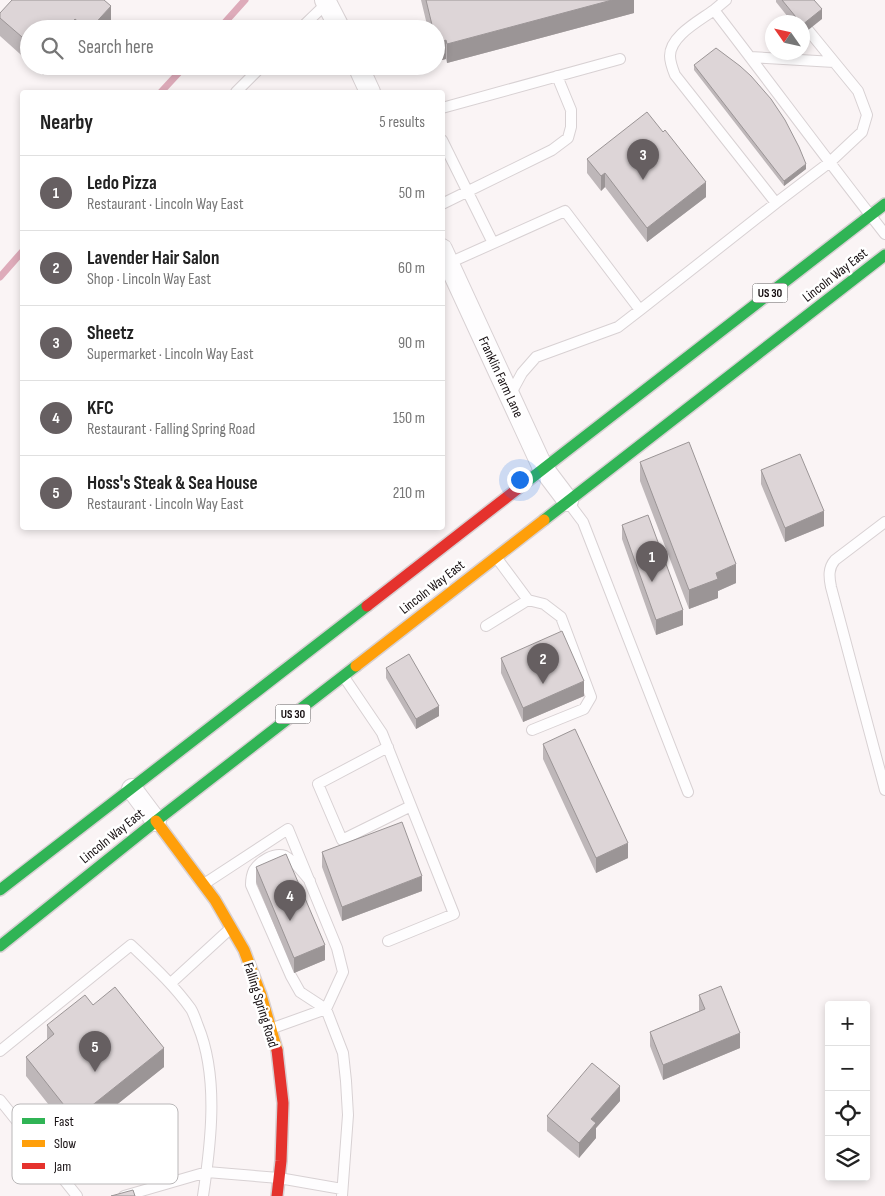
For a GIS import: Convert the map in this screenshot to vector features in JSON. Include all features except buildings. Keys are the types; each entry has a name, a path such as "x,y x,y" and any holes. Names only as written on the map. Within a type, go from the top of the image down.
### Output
{"main road":[{"name":"Lincoln Way East","path":"0,890 885,204"},
{"name":"Lincoln Way East","path":"0,946 156,820 885,255"},
{"name":"Falling Spring Road","path":"156,820 215,900 244,950 262,995 276,1045 283,1103 281,1161 277,1196"}],"street":[{"path":"326,1 336,20"},
{"path":"362,75 369,90"},
{"name":"Franklin Farm Lane","path":"446,256 543,468 568,501"},
{"name":"Falling Spring Road","path":"132,788 156,820"}],"lane":[{"path":"726,0 680,35 672,46 669,58 675,75 776,203"},
{"path":"308,20 326,1"},
{"path":"714,10 885,234"},
{"path":"510,395 522,373 536,356 618,327 830,162 862,132 868,115 858,91 810,32"},
{"path":"750,57 834,62"},
{"path":"445,107 620,59"},
{"path":"238,90 253,75"},
{"path":"445,202 552,150 568,138 571,127 571,110 557,76"},
{"path":"445,146 493,243"},
{"path":"446,256 493,243 565,211 640,310"},
{"path":"568,501 583,522 688,792"},
{"path":"885,522 835,560 829,573 885,790"},
{"path":"496,556 528,600 544,604 560,617 591,697 584,710 532,730"},
{"path":"486,626 528,600"},
{"path":"343,675 382,733 454,914 388,941"},
{"path":"388,747 318,784 342,840 411,806"},
{"path":"203,884 288,829 337,948 343,972 326,1009 271,1029"},
{"path":"178,1180 207,1172 279,1178 342,1192 348,1115 343,1053 326,1009 300,992 291,976 250,885 254,870 272,856 284,856 292,861 310,882"},
{"path":"171,983 231,928"},
{"path":"0,1051 131,945 171,983 192,1011 202,1036 209,1063 212,1109 204,1196"},
{"path":"0,1100 12,1115"},
{"path":"67,1184 77,1196"},
{"path":"124,1196 166,1184"}],"waterway":[{"path":"227,20 245,0"},
{"path":"163,90 177,75"},
{"path":"0,277 20,254"}],"traffic: fast":[{"path":"525,483 885,204"},
{"path":"544,520 885,255"},
{"path":"0,890 367,606"},
{"path":"0,946 156,821 356,666"}],"traffic: slow":[{"path":"356,666 544,520"},
{"path":"156,821 215,900 244,950 261,995 277,1050"}],"traffic: jam":[{"path":"367,606 525,483"},
{"path":"277,1050 283,1103 281,1161 277,1196"}],"place":[{"name":"Sheetz","path":"643,180"},
{"name":"Ledo Pizza","path":"652,582"},
{"name":"Lavender Hair Salon","path":"543,684"},
{"name":"KFC","path":"290,921"},
{"name":"Hoss's Steak & Sea House","path":"95,1072"}]}
